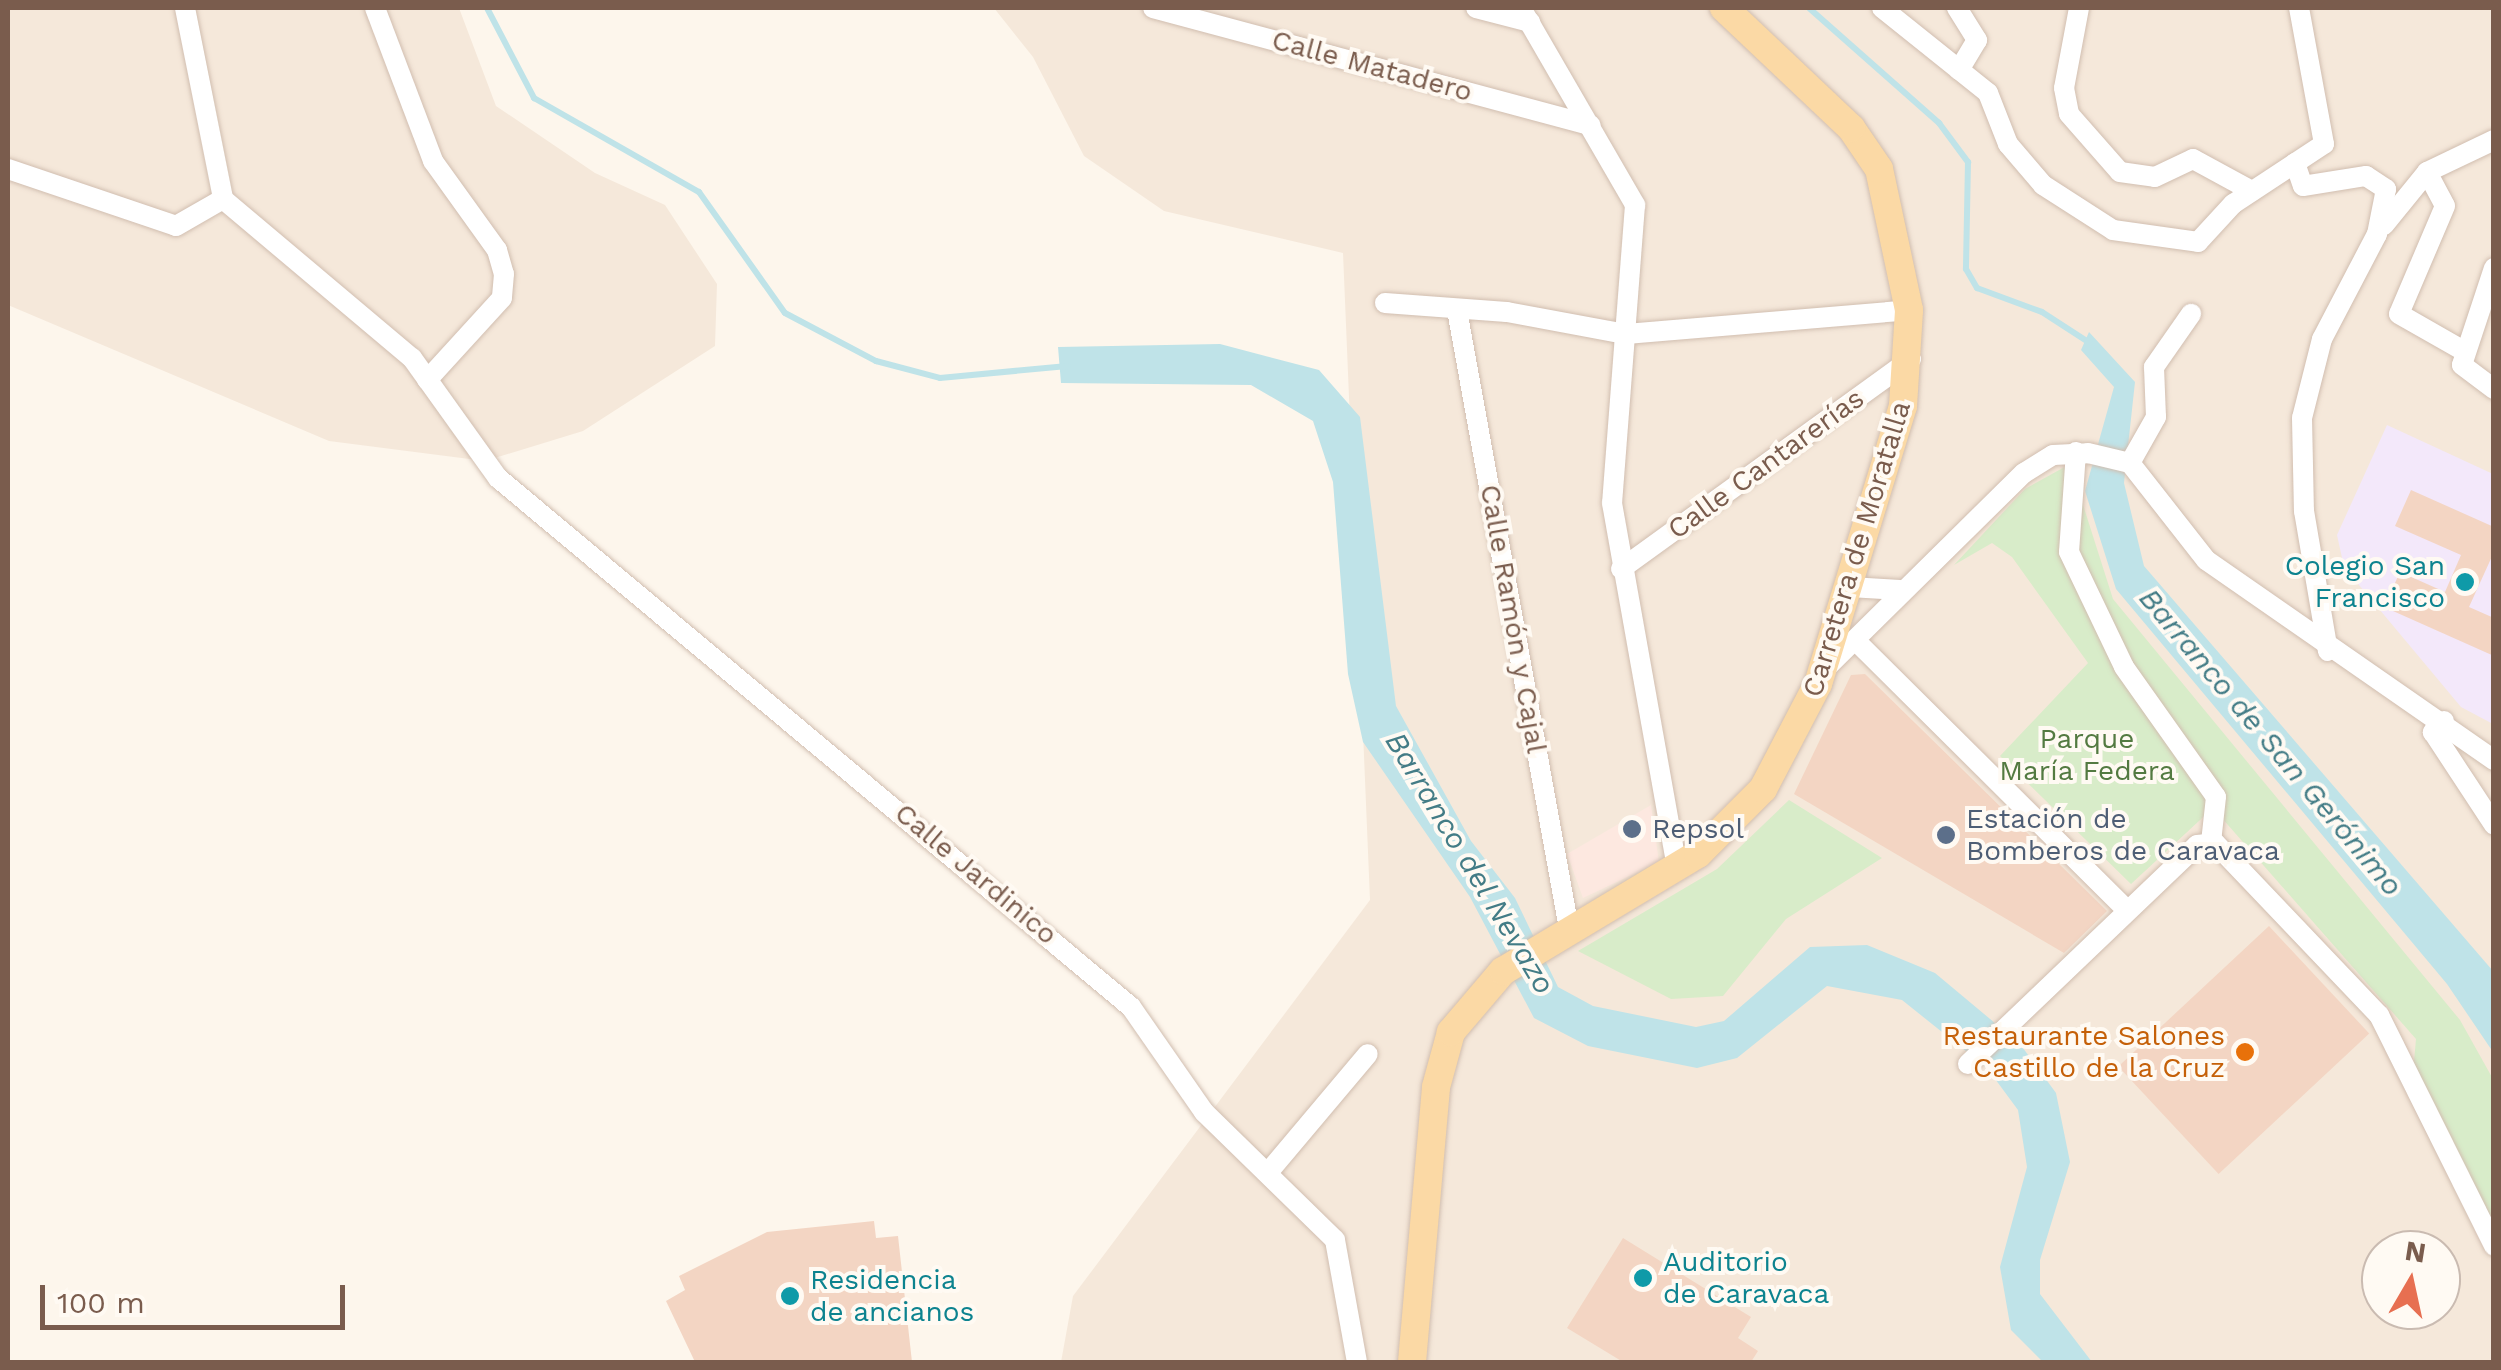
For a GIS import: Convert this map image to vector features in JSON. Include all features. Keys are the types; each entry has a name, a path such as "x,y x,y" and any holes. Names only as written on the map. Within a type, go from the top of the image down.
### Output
{"main road":[{"name":"Carretera de Moratalla","path":"1412,1362 1439,1068 1458,1020 1489,982 1562,933 1677,868 1763,788 1823,671 1838,624 1856,589 1911,360 1909,310 1895,216 1866,145 1724,8"}],"street":[{"path":"8,169 176,226 223,199 185,8"},
{"path":"375,8 433,161 497,250 504,274 502,298 426,380"},
{"name":"Calle Matadero","path":"1157,8 1591,125"},
{"path":"1476,8 1526,15 1636,205 1612,503 1677,868"},
{"path":"1958,8 1978,40 1959,70"},
{"path":"2079,8 2064,88 2069,114 2120,172 2155,177 2193,160 2252,191"},
{"path":"1889,10 1988,93 2008,144 2043,185 2113,230 2198,242 2252,191 2324,144 2299,8"},
{"path":"2376,234 2426,172 2494,140"},
{"path":"2295,163 2303,186 2349,176 2380,182 2386,205 2376,234 2322,339 2302,418 2304,511 2328,651"},
{"path":"2426,172 2445,206 2399,314 2462,350"},
{"name":"Calle Jardinico","path":"223,199 426,380 486,461 1113,988 1204,1112 1271,1169 1335,1240 1358,1362"},
{"path":"2494,268 2462,350 2466,375 2494,389"},
{"path":"1386,303 1626,334 1909,310"},
{"name":"Calle Ramón y Cajal","path":"1458,310 1562,933"},
{"path":"2127,462 2156,417 2154,368 2191,314"},
{"name":"Calle Cantarerías","path":"1621,569 1911,360"},
{"path":"1968,1064 2127,910 2210,842 2216,797 2116,654 2069,552 2087,453"},
{"path":"1823,671 1859,644 1900,590 2036,463 2087,453 2127,462 2181,538 2328,651 2444,721 2494,760"},
{"path":"1856,589 1900,590"},
{"path":"1856,589 1877,620"},
{"path":"1838,624 1838,644 1859,644 2127,910"},
{"path":"2444,721 2433,732 2494,825"},
{"path":"2210,842 2379,1014 2494,1246"},
{"path":"1271,1169 1368,1054"}],"shaded area":[{"path":"8,8 459,8 496,106 595,173 665,205 717,284 715,346 583,431 485,461 329,441 8,305"},
{"path":"994,8 2493,8 2493,1362 1061,1362 1073,1296 1370,900 1343,253 1164,211 1084,156 1033,57"},
{"path":"2387,425 2493,474 2493,724 2461,707 2344,567 2337,535"},
{"name":"Repsol","path":"1651,805 1659,862 1583,898 1567,854"}],"green space":[{"name":"Parque María Federa","path":"2070,464 2113,599 2460,1020 2493,1079 2493,1246 2412,1083 2416,1039 2213,808 2131,884 2000,756 2088,663 2012,557 1992,543 1954,565 2025,489"},
{"path":"1789,800 1882,858 1786,919 1723,996 1671,999 1578,951 1717,869"}],"water":[{"path":"2089,332 2135,382 2124,483 2144,566 2493,971 2493,1052 2447,984 2116,589 2085,491 2114,387 2081,350"},
{"path":"1220,344 1319,370 1360,417 1396,706 1471,841 1515,898 1558,987 1593,1006 1696,1027 1724,1021 1810,947 1867,945 1935,973 2020,1044 2056,1093 2070,1162 2040,1260 2040,1294 2092,1362 2043,1362 2011,1330 2000,1267 2027,1167 2018,1110 1987,1068 1902,1000 1827,986 1737,1058 1697,1068 1588,1046 1534,1018 1470,897 1363,742 1348,674 1333,482 1313,421 1251,385 1061,383 1058,347"}],"building":[{"name":"Colegio San Francisco","path":"2411,490 2494,527 2494,552 2469,607 2494,618 2494,656 2384,607 2400,572 2445,592 2461,555 2395,526"},
{"name":"Estación de Bomberos de Caravaca","path":"1865,674 2107,911 2064,953 1794,794 1851,675"},
{"name":"Restaurante Salones Castillo de la Cruz","path":"2269,926 2369,1034 2219,1174 2118,1066"},
{"name":"Residencia de ancianos","path":"874,1221 876,1238 898,1236 912,1362 695,1362 666,1301 685,1290 679,1276 767,1232"},
{"name":"Auditorio de Caravaca","path":"1623,1238 1751,1317 1738,1338 1758,1351 1751,1362 1623,1362 1567,1328"}],"waterway":[{"name":"Barranco del Nevazo","path":"487,8 534,98 699,192 785,313 876,361 940,378 1067,366"},
{"name":"Barranco de San Gerónimo","path":"1809,8 1939,123 1968,162 1966,269 1977,288 2042,312 2090,343"}],"place":[{"name":"Colegio San Francisco","path":"2465,582"},
{"name":"Repsol","path":"1632,829"},
{"name":"Estación de Bomberos de Caravaca","path":"1946,835"},
{"name":"Restaurante Salones Castillo de la Cruz","path":"2245,1052"},
{"name":"Auditorio de Caravaca","path":"1643,1278"},
{"name":"Residencia de ancianos","path":"790,1296"}]}
